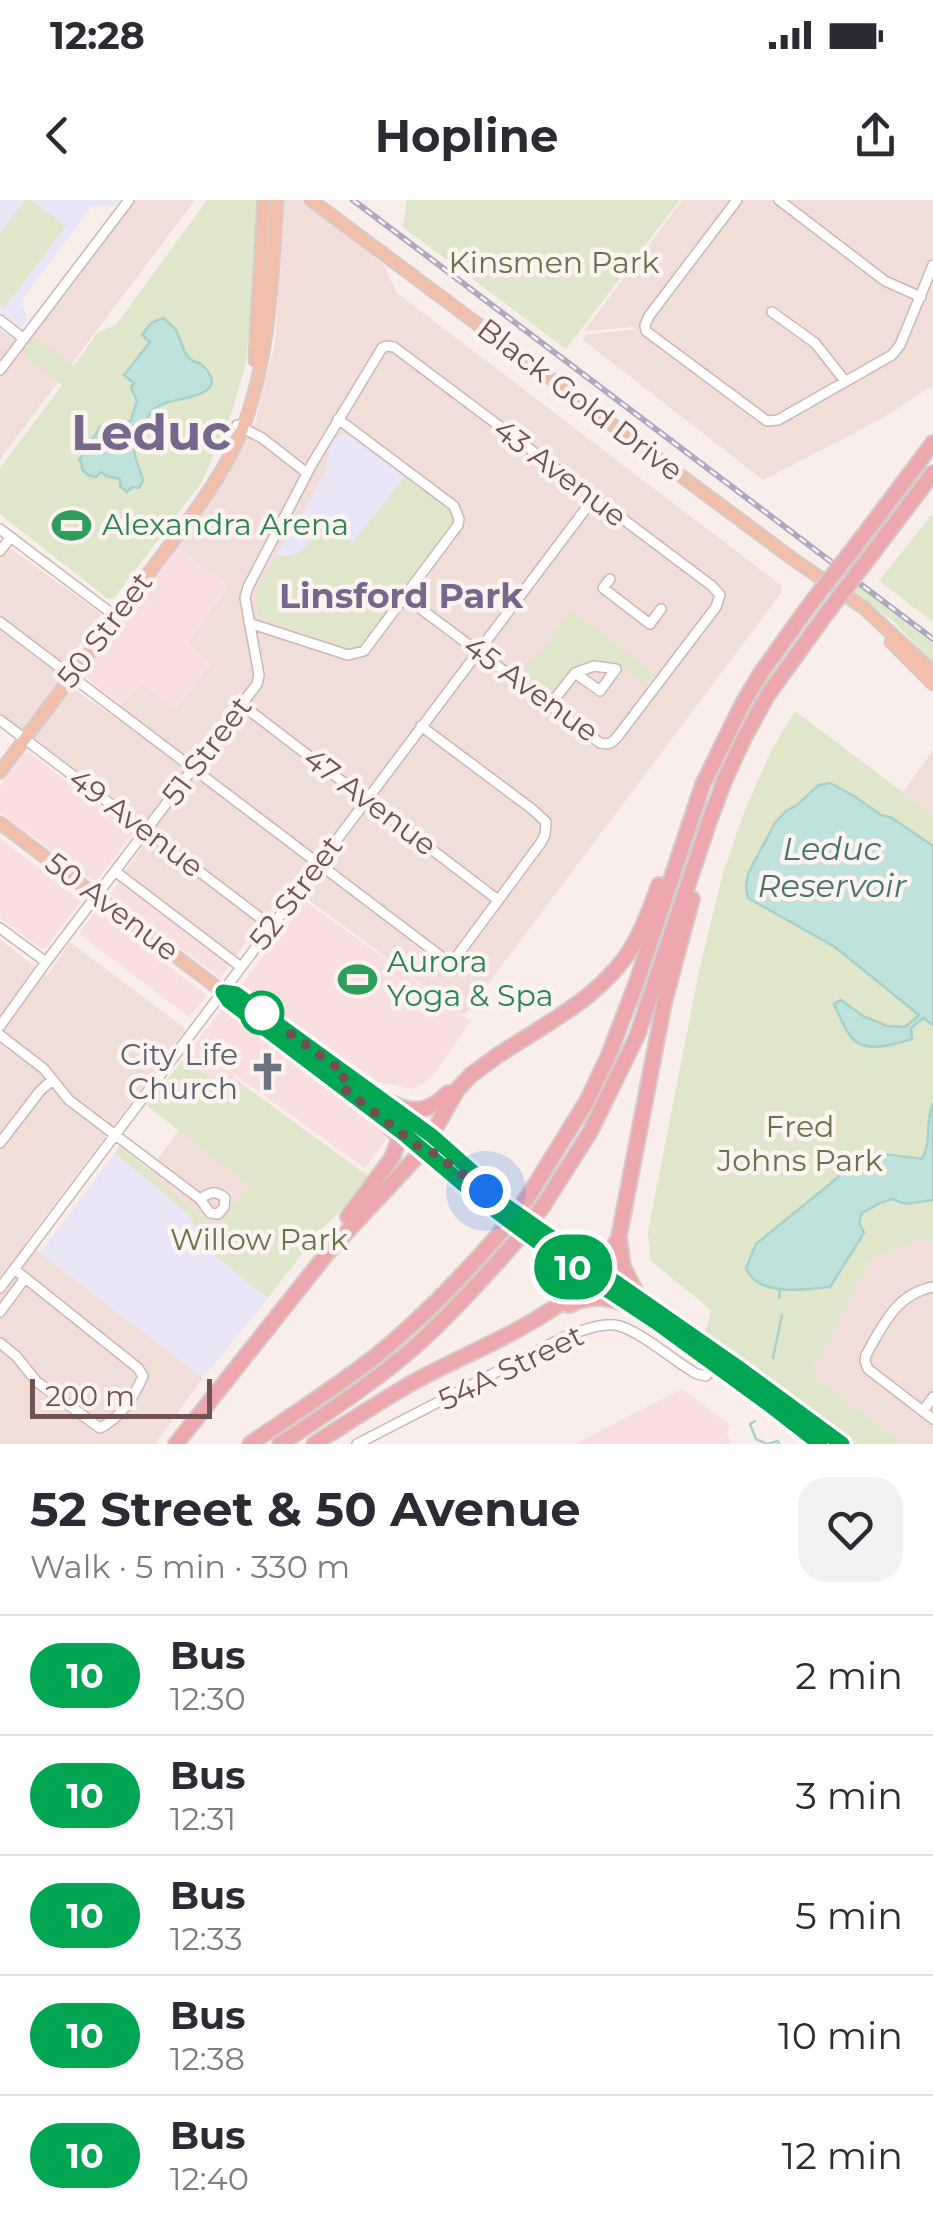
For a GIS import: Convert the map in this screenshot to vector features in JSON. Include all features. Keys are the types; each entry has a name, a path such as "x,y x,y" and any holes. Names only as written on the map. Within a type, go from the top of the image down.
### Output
{"highway":[{"path":"365,1089 406,1109 424,1110 440,1102 466,1076 589,996 620,963 647,918 675,840 742,703 761,672 933,443"},
{"path":"280,1444 411,1350 466,1297 543,1206 590,1132 636,1036 725,779 767,696 933,473"},
{"path":"314,1444 410,1384 577,1293 610,1255 619,1236 664,1003 725,779"},
{"path":"250,1444 332,1389 399,1336 456,1282 529,1194 587,1101 608,1057 702,784"},
{"path":"176,1444 349,1228 423,1150 457,1090 501,1053"},
{"path":"252,1348 392,1158 397,1135 379,1115"},
{"path":"619,1236 623,1267 636,1303"},
{"path":"540,1316 590,1297 636,1303"}],"main road":[{"name":"50 Street","path":"240,426 254,363 264,200"},
{"name":"50 Street","path":"0,772 22,736 213,474 240,426 256,389 264,344 277,200"},
{"name":"Black Gold Drive","path":"311,200 878,620 933,672"},
{"name":"Black Gold Drive","path":"850,600 933,684"},
{"name":"50 Street","path":"0,759 22,736"},
{"name":"50 Avenue","path":"0,823 223,992 229,1001 343,1080 379,1115 488,1205 544,1247 594,1275"},
{"name":"50 Avenue","path":"343,1080 365,1089 432,1136 484,1182 499,1201 594,1275 759,1382 842,1444"},
{"path":"423,1150 499,1201"},
{"name":"50 Avenue","path":"636,1303 820,1444"}],"street":[{"path":"0,370 129,200"},
{"path":"737,200 645,326 646,331 767,421 778,420 897,350 933,265"},
{"path":"779,200 885,280 921,297"},
{"path":"772,312 814,343 844,381"},
{"path":"0,320 23,338"},
{"name":"51 Street","path":"0,1026 258,680 246,592 338,419 379,351 390,346"},
{"name":"43 Avenue","path":"390,346 712,586 720,596 716,607 609,744"},
{"path":"249,623 354,656 364,651 458,525 458,512 447,501 338,419"},
{"path":"240,426 308,473"},
{"name":"52 Street","path":"0,1288 593,499"},
{"path":"0,529 113,614"},
{"path":"0,551 11,537"},
{"path":"610,578 603,588 650,624 661,609"},
{"name":"45 Avenue","path":"406,597 600,743 609,744"},
{"path":"0,622 451,964 546,835 546,822 422,726"},
{"path":"550,705 575,673"},
{"name":"47 Avenue","path":"242,704 498,900"},
{"name":"49 Avenue","path":"0,720 271,926"},
{"path":"116,872 242,966"},
{"path":"0,928 46,962"},
{"path":"0,1035 44,1069 69,1100 200,1199"},
{"path":"0,1143 52,1080"},
{"path":"0,1343 37,1382 100,1428 113,1422 137,1391 143,1376 14,1269"},
{"path":"0,1312 25,1278"},
{"path":"933,1287 916,1292 896,1306 865,1361 868,1369 933,1419"},
{"name":"54A Street","path":"357,1444 568,1334 592,1328 614,1325 632,1332 697,1374 706,1376 715,1366"},
{"path":"923,1411 933,1398"}],"shaded area":[{"path":"0,200 120,200 116,206 92,206 21,301 28,320 22,328 0,312"},
{"path":"123,200 195,200 0,459 0,330 15,340"},
{"path":"284,200 302,200 384,265 397,293 782,586 781,593 462,1014 290,886 234,958 122,875 156,829 0,714 0,541 101,614 57,677 111,715 141,684 175,709 188,643 228,586 177,545 213,497 227,465 255,423 275,343"},
{"path":"682,200 933,200 933,385 883,418 763,480 583,340 585,335 635,329 584,331 629,271 637,267 638,260"},
{"path":"347,433 406,476 352,543 282,558 276,555 326,471 334,439"},
{"path":"177,545 229,586 188,643 211,664 176,710 141,684 121,705 79,672"},
{"path":"933,750 933,815 903,792"},
{"path":"29,753 135,832 95,882 0,813 0,786 23,754"},
{"path":"0,838 81,901 45,949 0,918"},
{"path":"121,878 233,961 220,978 110,895"},
{"path":"305,901 471,1021 424,1083 412,1089 378,1082 240,987"},
{"path":"96,911 207,996 189,1017 79,934"},
{"path":"0,939 47,976 70,942 186,1029 26,1242 203,1378 155,1444 0,1444"},
{"path":"224,1006 386,1130 389,1136 365,1168 235,1075 226,1084 216,1081 184,1058"},
{"path":"179,1130 251,1184 217,1228 152,1177 150,1170"},
{"path":"115,1153 188,1214 208,1250 268,1298 203,1378 40,1253"},
{"path":"917,1240 933,1241 933,1444 903,1444 811,1374 870,1259"},
{"path":"682,1389 730,1425 727,1433 731,1444 575,1444"}],"green space":[{"path":"25,200 31,200 66,226 4,308 0,305 0,233"},
{"path":"207,200 257,200 245,367 231,414 202,482 114,598 108,599 0,514 0,468 62,385 23,354 35,337 74,366 98,332 116,325"},
{"name":"Kinsmen Park","path":"407,200 680,200 566,349 403,227"},
{"name":"Linsford Park","path":"406,476 451,511 453,524 362,644 346,648 260,617 257,593 276,555 299,552 325,523 353,543"},
{"path":"933,513 933,622 879,581"},
{"path":"857,585 933,644 933,663 896,624 853,590"},
{"path":"571,611 654,673 645,685 606,661 577,667 547,697 521,677"},
{"name":"Fred Johns Park","path":"795,711 933,815 933,1241 917,1240 870,1259 811,1374 903,1444 849,1444 705,1334 711,1310 650,1260 648,1232 699,971 723,874 771,751"},
{"name":"Willow Park","path":"184,1058 216,1081 226,1084 231,1076 368,1176 268,1298 208,1250 188,1214 115,1153 119,1146 216,1227 250,1185 147,1106"}],"water":[{"path":"163,318 174,328 187,356 211,376 211,383 202,393 159,406 142,424 135,435 134,448 143,480 139,488 132,487 127,492 120,486 120,479 101,472 96,477 88,475 79,460 101,426 115,428 131,420 137,401 131,387 134,383 124,375 150,342 142,335 151,323"},
{"name":"Leduc Reservoir","path":"830,783 933,846 933,1025 923,1018 911,1028 912,1039 879,1047 855,1041 834,1004 841,1000 863,1016 887,1026 905,1027 919,1015 835,947 748,898 748,874 775,823 819,785"},
{"path":"933,1103 933,1200 906,1204 892,1199 862,1213 859,1222 864,1233 830,1287 783,1290 760,1284 752,1277 746,1268 756,1244 836,1179 858,1155 922,1159"}],"waterway":[{"path":"779,1298 780,1288"},
{"path":"773,1358 782,1315"},
{"path":"755,1421 750,1424 756,1439 779,1444"}],"railway":[{"path":"353,200 933,639"}],"bus line":[{"name":"10","path":"820,1444 656,1322 488,1205 403,1133 229,1001 223,992 236,994 432,1136 484,1182 499,1201 842,1444"}],"place":[{"name":"Alexandra Arena","path":"72,525"},
{"name":"Aurora Yoga & Spa","path":"357,979"},
{"name":"City Life Church","path":"268,1072"}],"district":[{"name":"Leduc","path":"151,432"},
{"name":"Linsford Park","path":"401,596"}],"route":[{"path":"262,1013 346,1074 339,1085 423,1150 486,1191"}]}
